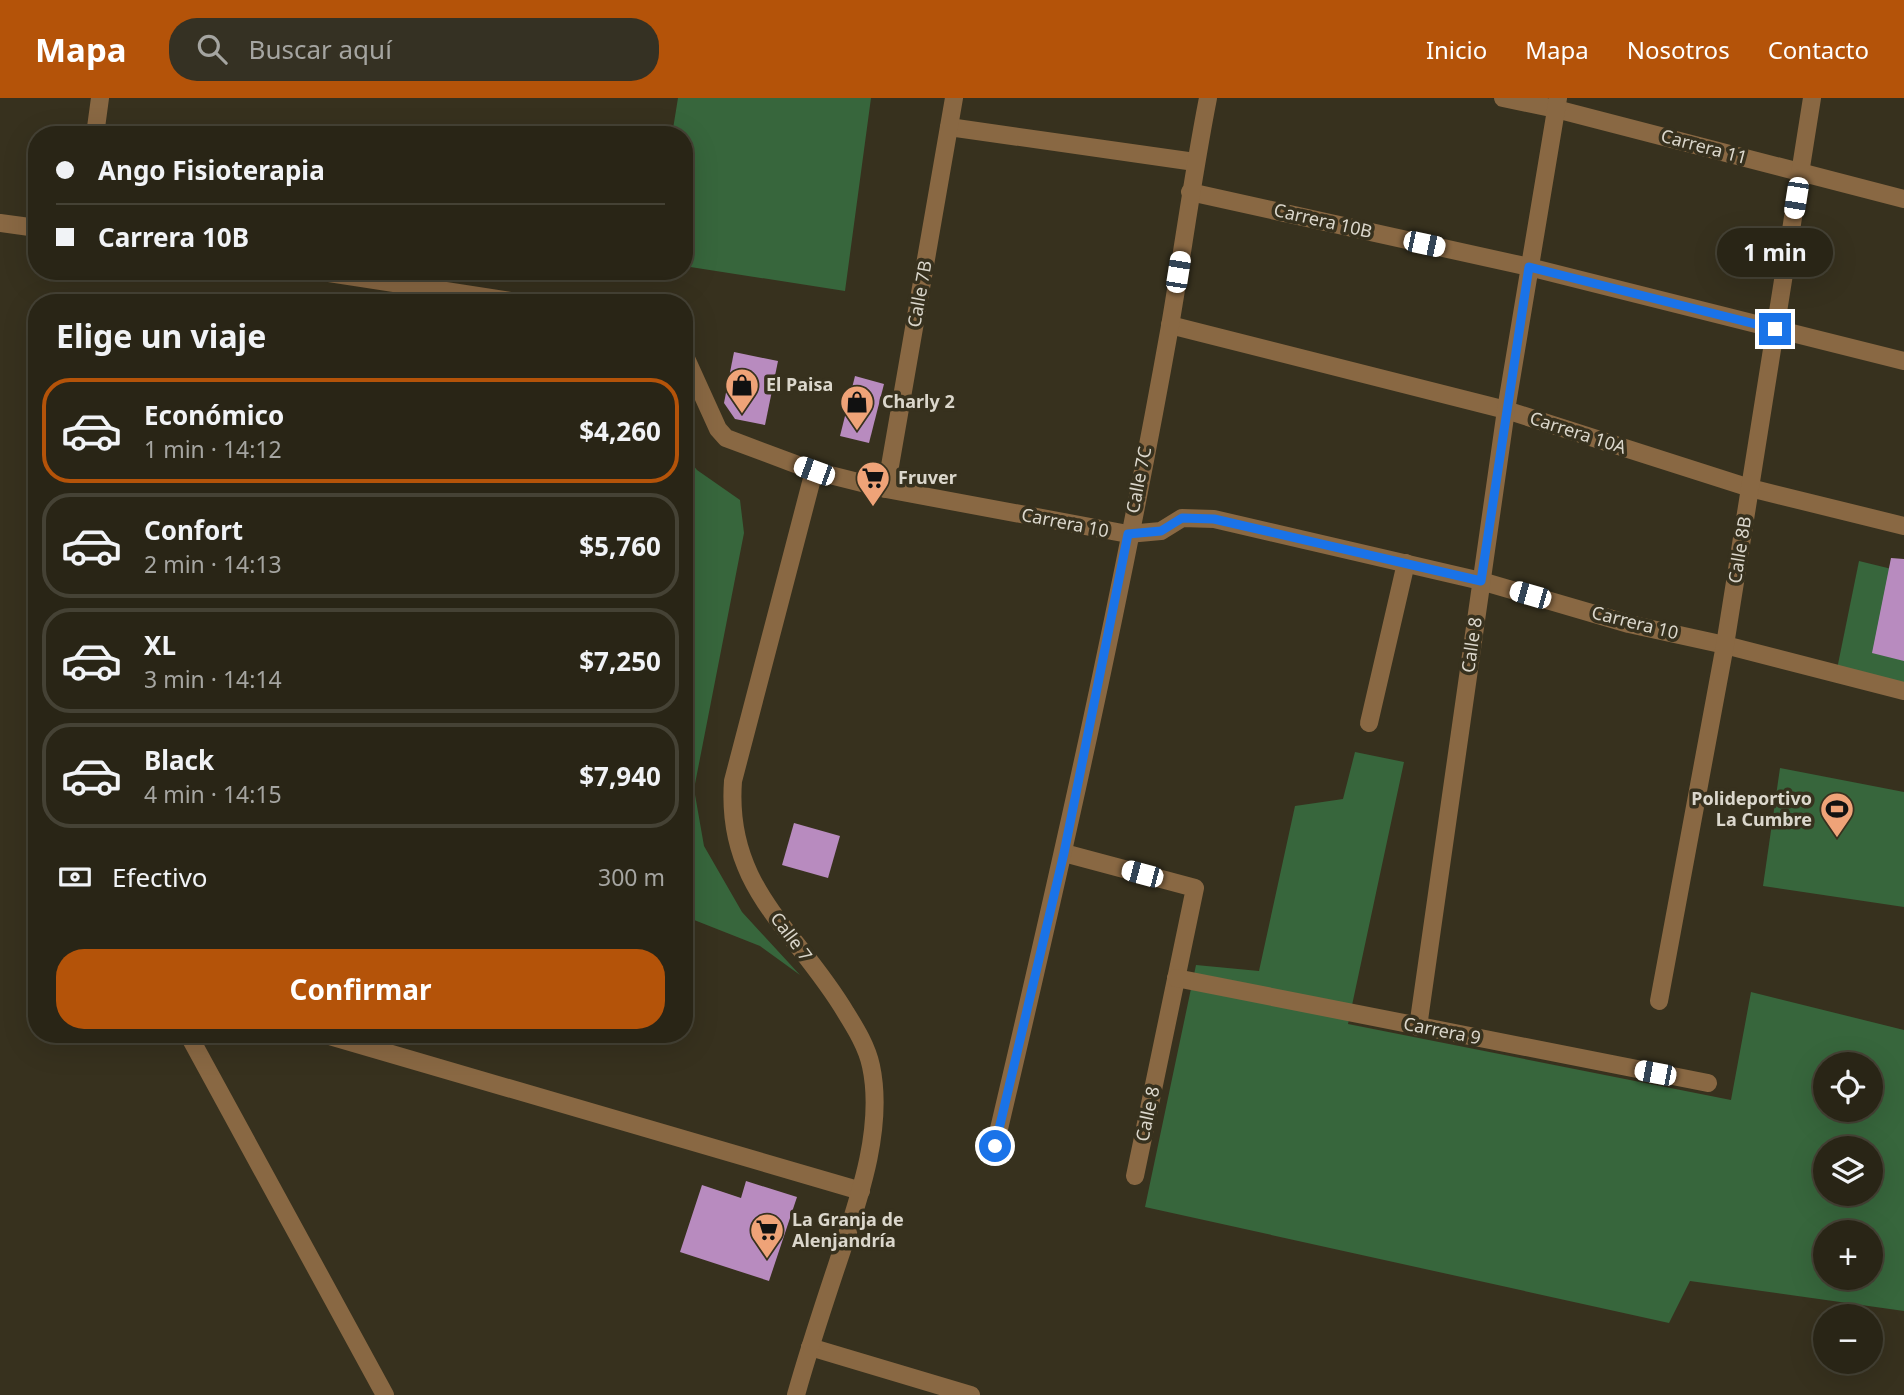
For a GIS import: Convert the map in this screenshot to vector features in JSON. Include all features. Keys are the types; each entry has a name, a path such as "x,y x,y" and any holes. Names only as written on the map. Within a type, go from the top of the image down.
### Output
{"street":[{"path":"95,126 100,98"},
{"name":"Calle 7B","path":"886,489 954,98"},
{"name":"Calle 7C","path":"995,1146 1064,853 1170,325 1195,162 1208,98"},
{"name":"Carrera 11","path":"1503,98 1557,103 1904,199"},
{"name":"Calle 8B","path":"1659,1001 1725,645 1812,98"},
{"name":"Calle 8","path":"1419,1027 1506,410 1557,103"},
{"path":"949,127 1195,162"},
{"name":"Carrera 10B","path":"1190,192 1529,267 1904,362"},
{"path":"0,223 28,227"},
{"path":"374,280 466,294"},
{"name":"Carrera 10A","path":"1170,325 1506,410 1750,488 1904,526"},
{"name":"Carrera 10","path":"693,374 718,429 726,438 814,471 886,489 1128,534 1161,531 1182,518 1214,519 1481,581 1629,624 1725,645 1904,691"},
{"name":"Calle 7","path":"796,1395 861,1191 873,1122 874,1091 870,1064 857,1031 838,1000 760,896 746,868 735,837 732,803 733,781 814,471"},
{"path":"1369,723 1406,564"},
{"name":"Calle 8","path":"1064,853 1195,888 1135,1176"},
{"name":"Carrera 9","path":"1176,978 1707,1083"},
{"path":"193,1043 385,1395"},
{"path":"354,1043 861,1191"},
{"path":"810,1347 971,1395"}],"green space":[{"path":"678,98 871,98 845,291 693,267 693,126 673,126"},
{"path":"693,465 740,500 744,533 694,789 704,846 742,912 800,975 760,946 693,920"},
{"path":"1859,561 1904,572 1904,691 1836,674"},
{"path":"1355,752 1404,762 1348,1024 1731,1100 1751,992 1904,1030 1904,1311 1883,1308 1883,1304 1854,1304 1690,1281 1669,1323 1145,1207 1196,965 1259,971 1295,806 1343,799"},
{"name":"Polideportivo La Cumbre","path":"1780,768 1904,792 1904,907 1763,886"}],"building":[{"path":"734,352 778,361 765,425 735,419 724,403"},
{"path":"855,376 884,384 869,443 840,436"},
{"path":"1891,558 1904,559 1904,661 1872,653"},
{"path":"794,823 840,836 828,878 782,865"},
{"path":"746,1181 797,1197 769,1281 680,1252 702,1185 741,1198"}],"place":[{"name":"El Paisa","path":"742,415"},
{"name":"Charly 2","path":"857,432"},
{"name":"Fruver","path":"873,508"},
{"name":"Polideportivo La Cumbre","path":"1837,839"},
{"name":"La Granja de Alenjandría","path":"767,1260"}],"route":[{"path":"995,1146 1064,853 1128,534 1161,531 1182,518 1214,519 1481,581 1529,267 1775,329"}]}
